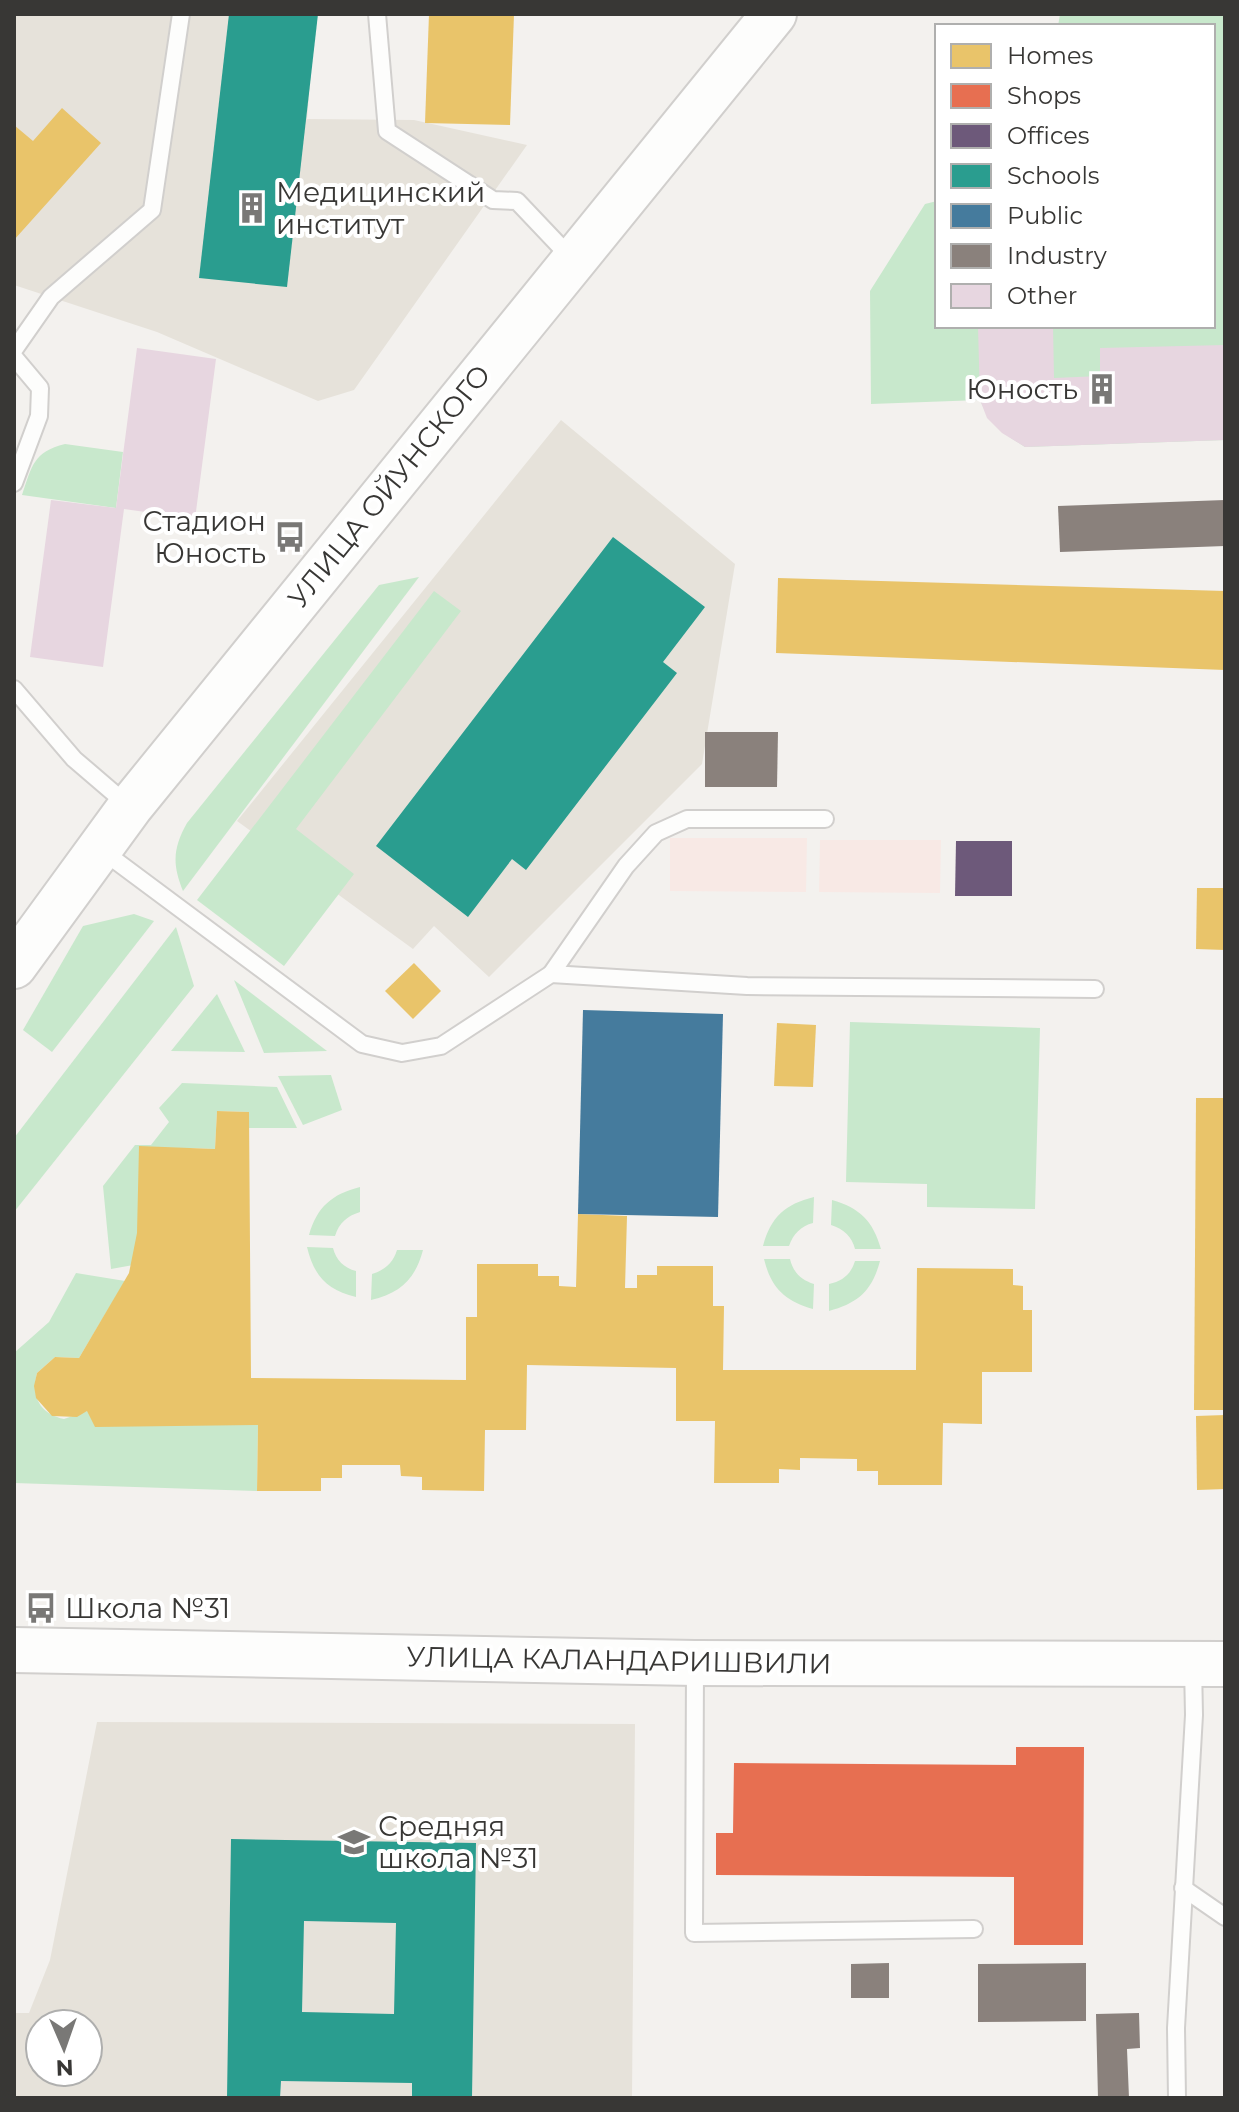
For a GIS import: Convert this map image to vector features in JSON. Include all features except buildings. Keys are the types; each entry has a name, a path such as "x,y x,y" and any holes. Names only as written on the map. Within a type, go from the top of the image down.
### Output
{"main road":[{"name":"УЛИЦА ОЙУНСКОГО","path":"14,966 130,807 774,14"},
{"name":"УЛИЦА КАЛАНДАРИШВИЛИ","path":"14,1650 695,1663 1209,1664"}],"lane":[{"path":"14,350 51,297 152,210 181,14"},
{"path":"377,14 387,131 493,200 517,201 573,260"},
{"path":"14,357 40,388 39,416 14,483"},
{"path":"14,689 74,759 130,807"},
{"path":"99,849 362,1044 402,1053 441,1046 551,974 626,866 656,833 687,819 825,819"},
{"path":"551,974 747,986 1095,989"},
{"path":"695,1663 694,1933 974,1929"},
{"path":"1177,2098 1176,2028 1194,1715 1209,1664"},
{"path":"1183,1888 1225,1917"}],"shaded area":[{"path":"14,14 316,14 307,119 414,120 527,145 354,390 318,401 157,332 14,285"},
{"path":"561,420 735,564 702,764 489,977 434,926 413,949 237,821"},
{"path":"670,838 807,838 806,892 670,891"},
{"path":"820,840 941,840 940,893 819,892"},
{"name":"Средняя школа №31","path":"97,1722 635,1724 632,2098 14,2098 14,2013 24,2013 24,2088 104,2088 104,2008 31,2008 50,1960"}],"green space":[{"path":"1060,14 1225,14 1225,440 1025,447 998,428 980,400 871,404 870,291 925,204 935,202 935,328 1215,328 1215,24 1058,24"},
{"path":"65,444 123,452 116,508 22,495 40,456"},
{"path":"419,577 183,891 176,856 187,823 379,585"},
{"path":"434,591 461,611 296,829 354,874 284,966 197,900"},
{"path":"134,914 154,921 52,1052 23,1030 83,926"},
{"path":"176,927 194,986 14,1212 14,1138"},
{"path":"234,980 327,1051 264,1053"},
{"path":"217,994 245,1052 171,1051"},
{"path":"850,1022 1040,1028 1035,1209 927,1207 927,1184 846,1182"},
{"path":"331,1075 342,1110 303,1125 278,1076"},
{"path":"182,1083 277,1087 297,1128 249,1128 249,1112 217,1111 215,1149 190,1148 157,1165 150,1262 111,1269 103,1186 135,1145 151,1145 169,1122 159,1108"},
{"path":"360,1187 360,1212 344,1221 335,1236 309,1235 316,1217 327,1203"},
{"path":"814,1197 813,1223 798,1231 789,1246 763,1246 770,1227 781,1213"},
{"path":"832,1200 864,1217 881,1249 855,1249 847,1234 831,1225"},
{"path":"307,1247 333,1248 341,1263 356,1271 356,1297 337,1290 323,1280"},
{"path":"397,1250 423,1250 416,1269 405,1284 371,1300 372,1274 388,1265"},
{"path":"764,1259 790,1259 798,1275 814,1284 813,1309 781,1292 771,1278"},
{"path":"855,1261 880,1261 873,1280 856,1300 829,1311 829,1284 846,1276"},
{"path":"76,1273 125,1281 79,1358 55,1357 37,1373 35,1390 43,1409 64,1419 87,1411 258,1425 257,1491 14,1483 14,1353 49,1322"}],"place":[{"name":"Медицинский институт","path":"252,208"},
{"name":"Юность","path":"1102,389"},
{"name":"Стадион Юность","path":"290,537"},
{"name":"Школа №31","path":"41,1608"},
{"name":"Средняя школа №31","path":"354,1842"}]}
